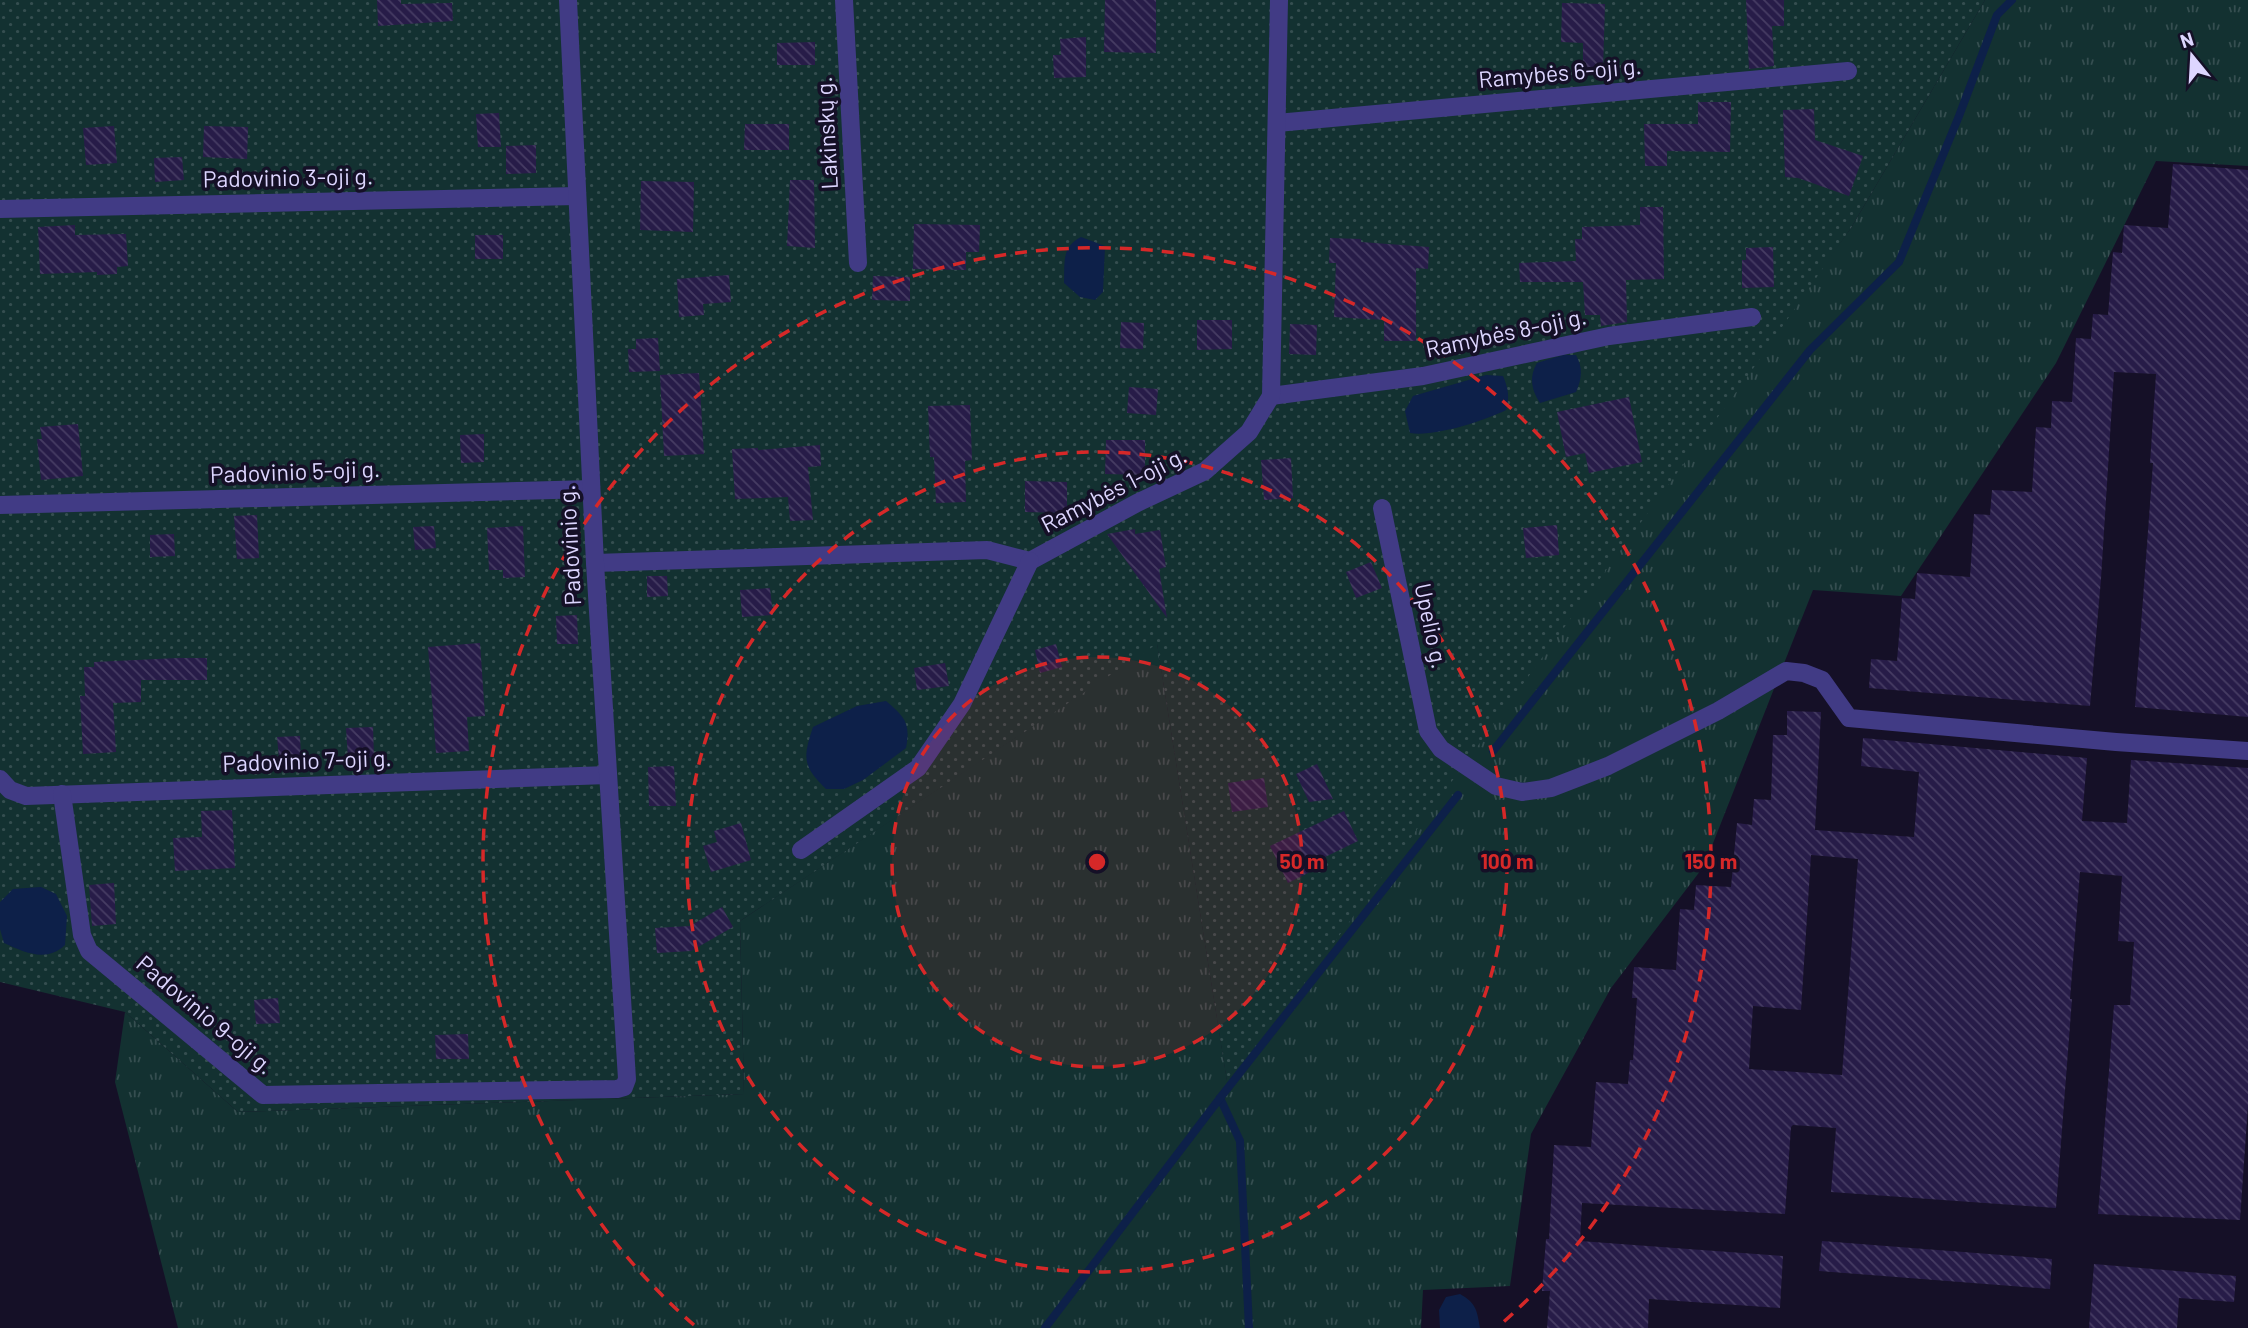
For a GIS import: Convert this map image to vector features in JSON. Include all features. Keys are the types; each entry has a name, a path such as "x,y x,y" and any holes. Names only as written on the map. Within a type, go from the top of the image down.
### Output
{"street":[{"name":"Padovinio g.","path":"568,0 595,563 627,1079 624,1087"},
{"name":"Lakinskų g.","path":"844,0 858,263"},
{"path":"1271,396 1279,0"},
{"name":"Ramybės 6-oji g.","path":"1277,123 1849,71"},
{"name":"Padovinio 3-oji g.","path":"0,209 577,196"},
{"name":"Ramybės 8-oji g.","path":"1271,396 1423,376 1609,336 1752,317"},
{"name":"Ramybės 1-oji g.","path":"595,563 987,550 1030,561 1137,503 1205,471 1249,432 1271,396"},
{"name":"Padovinio 5-oji g.","path":"0,505 591,489"},
{"name":"Upelio g.","path":"1382,508 1428,731 1441,749 1496,786 1522,792 1551,788 1608,766 1718,711 1786,671 1804,673 1822,680 1849,718 2248,751"},
{"path":"801,850 918,768 962,704 1030,561"},
{"name":"Padovinio 7-oji g.","path":"5,785 26,796 608,775"},
{"name":"Padovinio 9-oji g.","path":"62,794 82,935 89,951 262,1096 604,1090 624,1087"}],"green space":[{"path":"0,0 1985,0 1851,228 1750,373 1228,1088 1157,644 740,921 744,1094 238,1112 125,1012 0,982"},
{"path":"1985,0 2248,0 2248,166 2156,161 2056,363 1901,596 1813,590 1704,866 1611,988 1531,1134 1510,1286 1423,1290 1421,1328 178,1328 115,1082 125,1012 238,1112 744,1094 740,921 1157,643 1228,1087 1851,228"}],"water":[{"path":"1081,237 1105,246 1103,292 1095,300 1080,297 1064,283 1067,251"},
{"path":"1563,355 1576,355 1580,364 1580,382 1576,392 1540,403 1532,383 1534,368 1537,363"},
{"path":"1486,375 1503,376 1508,393 1506,410 1459,427 1432,433 1410,433 1405,411 1413,396"},
{"path":"886,701 905,721 908,732 906,748 863,780 844,789 826,789 812,774 807,761 807,746 813,727 857,706"},
{"path":"41,887 56,894 67,916 65,945 43,955 4,943 0,929 0,902 13,889"},
{"path":"1460,1294 1475,1308 1480,1328 1440,1328 1439,1310 1446,1297"}],"building":[{"path":"377,0 401,0 401,4 452,3 453,21 378,26"},
{"path":"1105,0 1156,0 1156,53 1104,52"},
{"path":"1746,0 1784,0 1784,26 1772,26 1774,66 1749,69"},
{"path":"1562,3 1605,4 1603,71 1583,70 1583,43 1561,42"},
{"path":"1086,37 1086,77 1054,78 1053,55 1061,55 1060,39"},
{"path":"815,42 815,65 777,65 777,43"},
{"path":"1698,102 1731,102 1730,152 1667,151 1667,166 1645,166 1644,124 1698,124"},
{"path":"1814,109 1815,140 1863,156 1849,196 1798,178 1785,177 1783,110"},
{"path":"499,113 501,147 478,147 476,114"},
{"path":"745,124 789,124 789,150 744,150"},
{"path":"114,126 117,163 86,165 83,128"},
{"path":"204,126 248,127 247,159 203,157"},
{"path":"536,145 536,173 506,174 506,146"},
{"path":"182,157 184,180 155,182 154,158"},
{"path":"2173,164 2248,170 2248,717 2135,707 2153,463 2150,463 2156,374 2114,372 2090,706 1869,688 1871,659 1897,661 1902,598 1915,599 1917,573 1970,577 1974,514 1990,515 1992,490 2032,492 2036,427 2051,428 2052,401 2072,402 2076,338 2091,339 2093,314 2108,315 2113,252 2122,253 2124,225 2168,228"},
{"path":"790,180 814,180 815,248 787,246"},
{"path":"641,181 694,182 693,232 640,230"},
{"path":"1640,207 1663,207 1664,279 1626,280 1627,322 1601,326 1600,315 1585,315 1583,282 1520,282 1519,263 1576,261 1575,239 1582,239 1582,227 1640,225"},
{"path":"914,224 980,225 979,252 966,252 966,270 913,269"},
{"path":"75,225 75,235 126,234 128,266 117,267 117,274 40,274 38,227"},
{"path":"475,235 503,235 503,259 475,259"},
{"path":"1330,238 1429,247 1428,269 1416,268 1416,341 1384,341 1384,320 1334,317 1336,263 1329,263"},
{"path":"1773,247 1774,287 1742,288 1742,260 1746,260 1746,248"},
{"path":"729,275 731,302 703,304 704,315 679,317 677,279"},
{"path":"873,276 910,277 910,301 872,300"},
{"path":"1197,320 1232,320 1232,349 1197,350"},
{"path":"1121,322 1144,323 1143,349 1120,348"},
{"path":"1290,324 1317,325 1316,355 1289,354"},
{"path":"658,338 660,371 629,372 628,349 636,349 636,339"},
{"path":"699,373 704,454 664,456 660,375"},
{"path":"1129,387 1158,389 1156,415 1127,413"},
{"path":"1629,397 1642,462 1589,473 1585,453 1566,457 1557,412"},
{"path":"970,405 972,460 965,461 966,502 936,503 934,457 930,457 928,406"},
{"path":"78,424 83,476 41,480 37,439 42,439 40,427"},
{"path":"484,434 484,462 461,463 460,435"},
{"path":"1106,440 1145,440 1145,475 1105,474"},
{"path":"820,445 821,466 808,467 813,520 790,521 788,497 735,499 732,449 758,450"},
{"path":"1291,458 1293,498 1264,500 1261,460"},
{"path":"1025,481 1067,482 1067,513 1025,512"},
{"path":"257,515 259,558 237,559 234,516"},
{"path":"1557,525 1559,555 1526,558 1523,528"},
{"path":"434,526 436,548 415,550 413,527"},
{"path":"523,526 525,577 503,578 503,570 489,570 487,528"},
{"path":"1135,529 1135,534 1160,530 1166,567 1159,569 1167,618 1107,534"},
{"path":"174,534 175,556 150,557 150,535"},
{"path":"1371,562 1382,588 1356,598 1346,572"},
{"path":"647,576 667,576 668,596 647,597"},
{"path":"770,588 773,615 742,617 740,590"},
{"path":"577,615 578,644 557,644 556,616"},
{"path":"480,643 485,716 467,717 469,751 436,753 428,647"},
{"path":"1056,644 1062,667 1040,673 1035,650"},
{"path":"207,658 207,680 141,680 141,702 113,703 116,752 83,754 80,696 85,696 84,667 94,667 94,662"},
{"path":"945,663 949,686 917,690 914,668"},
{"path":"1787,711 1821,712 1815,830 1914,837 1919,772 1861,766 1863,738 2087,758 2082,821 2127,823 2131,760 2248,768 2248,1105 2240,1220 2098,1214 2114,1005 2130,1005 2134,942 2118,941 2122,876 2080,872 2056,1208 1831,1192 1836,1128 1793,1125 1785,1214 1582,1203 1580,1241 1783,1256 1780,1308 1649,1299 1648,1328 1547,1328 1550,1291 1542,1291 1546,1239 1549,1239 1554,1145 1591,1147 1596,1082 1628,1084 1630,1060 1633,1060 1637,998 1632,998 1634,967 1676,970 1680,909 1694,910 1696,885 1731,887 1737,823 1752,825 1754,799 1771,800 1773,735 1787,735","holes":["1811,855 1858,859 1842,1075 1749,1069 1753,1006 1801,1010"]},
{"path":"373,727 374,757 348,759 346,728"},
{"path":"300,736 301,757 279,758 277,737"},
{"path":"1317,764 1333,799 1309,802 1296,774"},
{"path":"674,766 676,806 649,806 648,767"},
{"path":"1264,778 1268,807 1232,812 1228,783"},
{"path":"232,810 235,868 175,871 173,838 202,837 201,811"},
{"path":"1344,811 1358,841 1319,860 1322,866 1288,883 1270,846"},
{"path":"741,823 751,860 711,872 703,846 717,842 714,831"},
{"path":"114,883 116,924 92,926 89,885"},
{"path":"722,907 733,927 691,951 657,953 655,928 690,926"},
{"path":"278,998 280,1023 256,1024 254,1000"},
{"path":"468,1034 469,1059 436,1059 435,1035"},
{"path":"1822,1241 2052,1259 2050,1289 1819,1271"},
{"path":"2094,1264 2236,1276 2234,1302 2179,1298 2177,1328 2089,1328"}],"waterway":[{"path":"1493,751 1810,350 1899,262 1997,15 2012,0"},
{"path":"1045,1328 1220,1098 1458,795"},
{"path":"1220,1098 1240,1141 1249,1328"}]}
